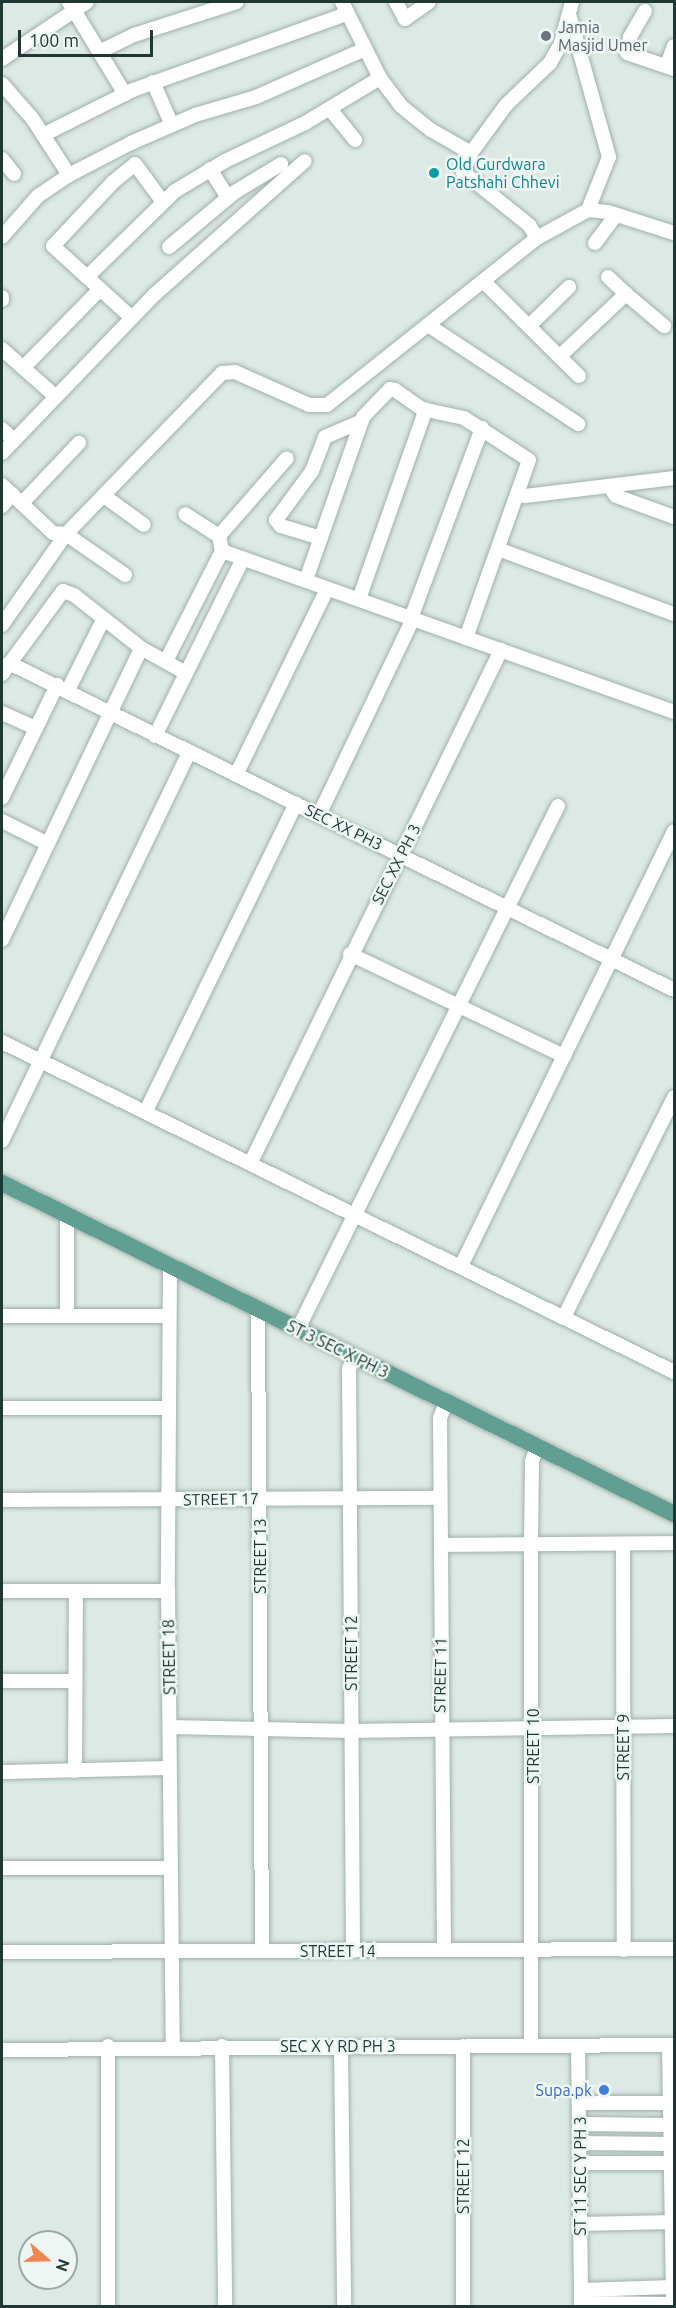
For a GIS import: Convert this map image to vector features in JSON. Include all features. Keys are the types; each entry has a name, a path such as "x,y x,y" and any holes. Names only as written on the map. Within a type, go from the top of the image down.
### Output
{"main road":[{"name":"ST 3 SEC X PH 3","path":"2,1183 258,1311 675,1514"}],"street":[{"path":"2,59 71,5 87,2"},
{"path":"101,51 134,35 237,2"},
{"path":"396,2 405,19 429,2"},
{"path":"537,238 529,225 463,172 471,153 506,105 550,63 570,17 572,2"},
{"path":"71,5 125,94"},
{"path":"43,135 153,82 345,8 380,78 415,118 471,153"},
{"path":"645,11 630,37 627,53 671,67 675,46"},
{"path":"570,17 609,157 588,210"},
{"path":"2,237 39,196 69,175 172,125 256,97 365,49"},
{"path":"87,277 163,202 210,170 330,109 380,78"},
{"path":"153,82 172,125"},
{"path":"2,84 43,135 69,175"},
{"path":"330,109 355,140"},
{"path":"2,159 14,174"},
{"path":"2,453 132,318 305,161"},
{"path":"132,318 53,246 113,182 135,164 163,202"},
{"path":"169,247 228,198 281,164"},
{"path":"210,170 228,198"},
{"path":"2,625 66,534 227,370 317,407 327,405 537,238 588,210 616,215 675,233"},
{"path":"595,243 616,215"},
{"path":"608,278 664,326"},
{"path":"483,282 579,376"},
{"path":"529,326 569,287"},
{"path":"23,368 100,289"},
{"path":"560,356 626,294"},
{"path":"428,325 578,424"},
{"path":"2,349 56,397"},
{"path":"306,580 362,421 390,389 426,409 456,414 527,457 519,494 466,638"},
{"path":"359,599 426,409"},
{"path":"321,538 275,524 276,520 312,471 325,437 357,420 362,421"},
{"path":"319,815 412,619 482,428"},
{"path":"2,429 14,440"},
{"path":"2,506 12,494 79,443"},
{"path":"219,536 287,458"},
{"path":"519,494 525,496 675,478"},
{"path":"609,486 616,496 675,517"},
{"path":"12,494 53,533 66,534 125,575"},
{"path":"104,496 144,525"},
{"path":"166,661 222,551 219,536 185,514"},
{"path":"498,549 675,614"},
{"path":"222,551 675,712"},
{"path":"154,736 243,559"},
{"path":"236,775 327,588"},
{"path":"5,668 63,591 74,595 141,648 186,674"},
{"path":"2,798 8,766 63,687 104,618"},
{"path":"2,940 141,648"},
{"name":"SEC XX PH 3","path":"251,1162 350,954 501,650"},
{"name":"SEC XX PH3","path":"5,668 63,687 154,736 508,906 675,990"},
{"path":"2,713 36,728"},
{"path":"2,1141 189,752"},
{"path":"147,1111 296,804"},
{"path":"298,1329 558,806"},
{"path":"2,821 48,844"},
{"path":"461,1266 675,831"},
{"path":"350,954 564,1056"},
{"path":"2,1042 564,1317 673,1367"},
{"path":"564,1317 675,1097"},
{"path":"67,1216 67,1316"},
{"name":"STREET 18","path":"170,1267 167,1316 167,1408 171,1726 169,1768 170,1951 173,2047"},
{"name":"STREET 13","path":"258,1311 262,1951"},
{"path":"2,1316 167,1316"},
{"name":"STREET 12","path":"353,1951 349,1369 354,1356"},
{"name":"STREET 11","path":"444,1949 439,1730 442,1545 440,1418 446,1402"},
{"path":"2,1408 167,1408"},
{"name":"STREET 10","path":"531,2045 534,1950 531,1544 532,1461 537,1447"},
{"name":"STREET 17","path":"2,1500 440,1498"},
{"path":"442,1545 675,1543"},
{"name":"STREET 9","path":"623,1544 624,1950"},
{"path":"2,1592 168,1591"},
{"path":"75,1771 76,1592"},
{"path":"2,1681 75,1681"},
{"path":"171,1726 351,1731 675,1725"},
{"path":"2,1772 169,1768"},
{"path":"2,1868 170,1868"},
{"name":"STREET 14","path":"2,1952 675,1949"},
{"path":"581,2300 673,2305 670,2163 672,2045"},
{"name":"SEC X Y RD PH 3","path":"2,2050 108,2046 672,2045"},
{"path":"108,2046 108,2307"},
{"path":"222,2046 225,2307"},
{"name":"STREET 12","path":"463,2046 463,2307"},
{"name":"ST 11 SEC Y PH 3","path":"578,2046 581,2300"},
{"path":"342,2047 344,2307"},
{"path":"579,2103 671,2103"},
{"path":"579,2124 670,2125"},
{"path":"579,2143 670,2144"},
{"path":"580,2163 670,2163"},
{"path":"580,2224 673,2222"},
{"path":"581,2300 673,2287"}],"place":[{"name":"Jamia Masjid Umer","path":"546,36"},
{"name":"Old Gurdwara Patshahi Chhevi","path":"434,173"},
{"name":"Supa.pk","path":"604,2090"}]}
